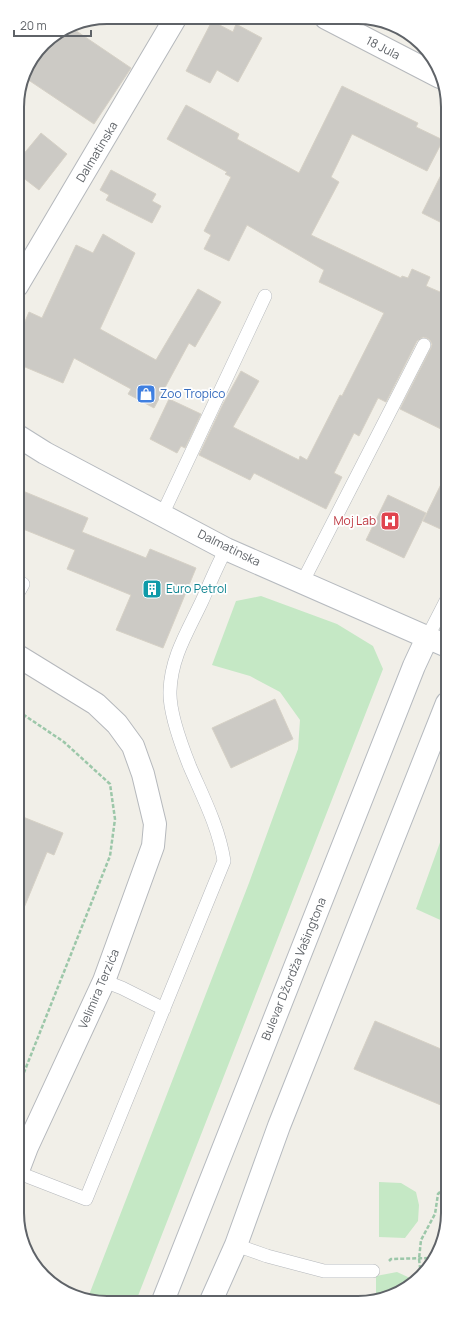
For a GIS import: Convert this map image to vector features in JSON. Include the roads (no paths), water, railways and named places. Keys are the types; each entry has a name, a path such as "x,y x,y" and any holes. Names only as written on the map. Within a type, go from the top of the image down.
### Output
{"street":[{"name":"Dalmatinska","path":"24,276 172,24"},
{"name":"18 Jula","path":"338,24 433,74"},
{"name":"Dalmatinska","path":"24,440 45,453 226,549 441,644"},
{"name":"Bulevar Džordža Vašingtona","path":"165,1296 426,638"},
{"name":"Velimira Terzića","path":"24,660 96,704 117,724 133,746 143,774 155,824 153,846 104,981 24,1155"},
{"path":"213,1296 236,1245 279,1126 441,718"}],"lane":[{"path":"162,515 265,296"},
{"path":"302,583 424,345"},
{"path":"24,1175 86,1199 224,861 218,833 188,761 174,717 170,692 172,670 179,646 226,549"},
{"path":"426,638 441,610"},
{"path":"104,981 122,988 164,1009"},
{"path":"236,1245 267,1256 324,1270 373,1271"}],"place":[{"name":"Zoo Tropico","path":"146,394"},
{"name":"Moj Lab","path":"390,521"},
{"name":"Euro Petrol","path":"152,589"}]}
